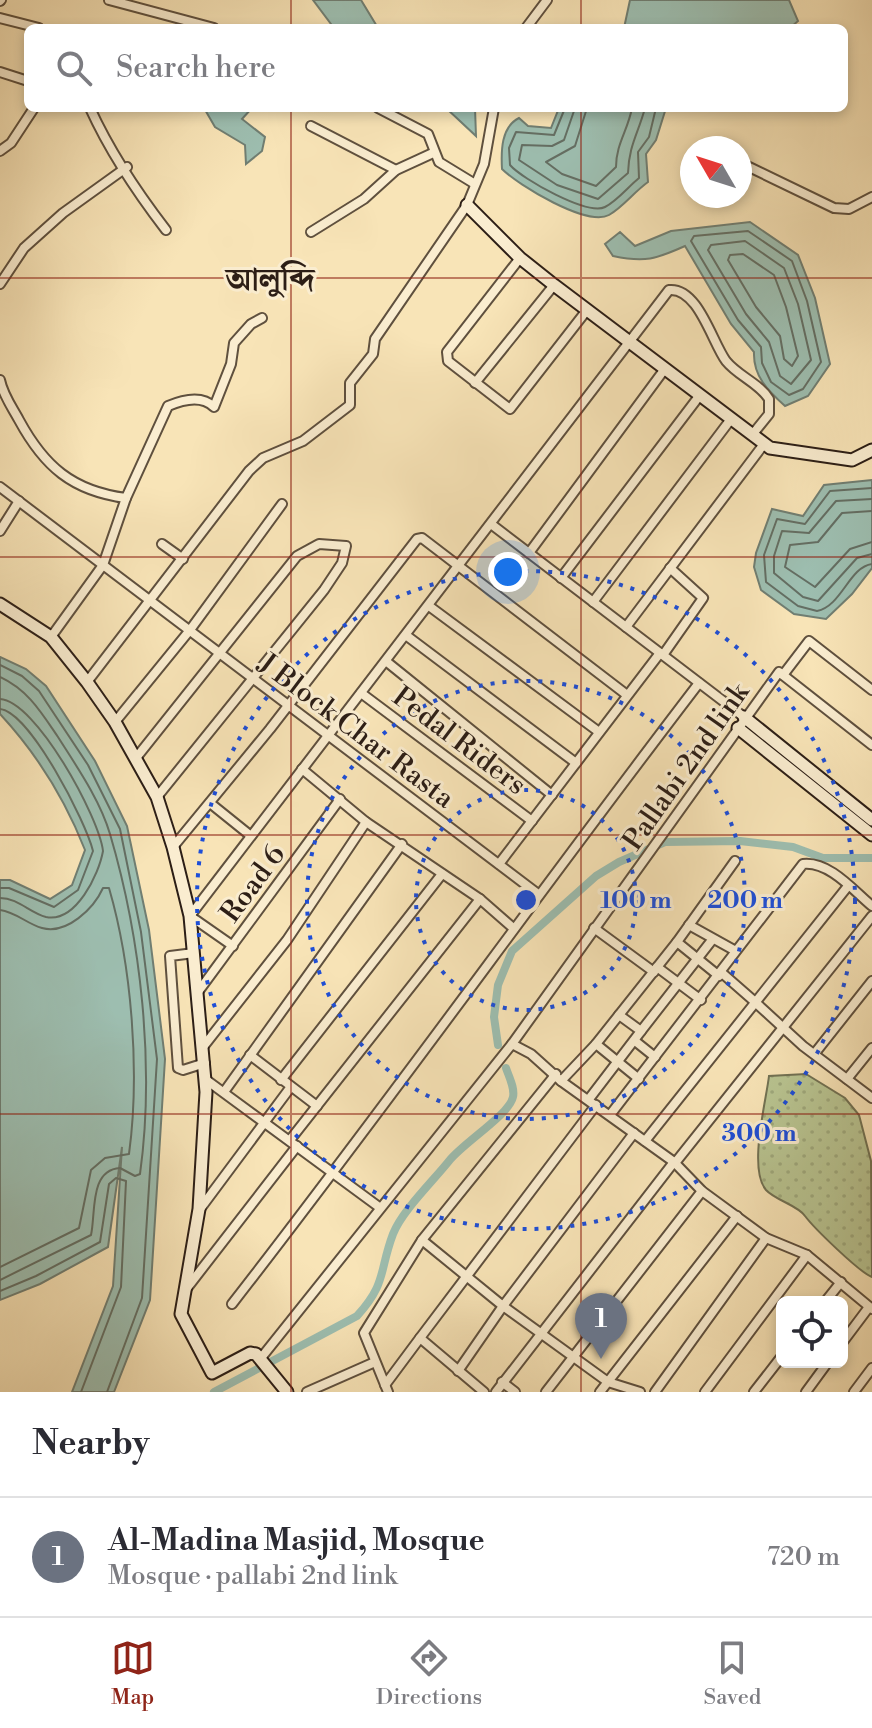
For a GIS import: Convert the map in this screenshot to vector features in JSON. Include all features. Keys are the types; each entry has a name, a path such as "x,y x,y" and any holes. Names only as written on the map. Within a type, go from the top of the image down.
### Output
{"street":[{"path":"109,0 199,24"},
{"path":"529,24 547,0"},
{"path":"0,18 24,24"},
{"path":"0,72 24,80"},
{"path":"0,151 11,143 31,112"},
{"path":"92,112 113,158 125,168 166,230"},
{"path":"386,112 428,134 432,139 433,153 448,169 475,184"},
{"path":"87,682 249,471 263,458 303,441 350,405 354,376 367,363 375,339 467,205 484,164 493,112"},
{"path":"311,126 396,170"},
{"path":"311,232 364,199 396,170 433,153"},
{"path":"0,284 24,248 63,213 125,168"},
{"path":"752,168 834,208 849,209 872,197"},
{"path":"467,205 520,258 626,342 767,446 852,460 872,450"},
{"path":"520,258 447,352 448,361 475,383 508,408 514,408 587,310"},
{"path":"475,383 554,285"},
{"path":"190,916 407,636 665,293 674,289 681,292 700,310 726,360 769,399 769,414 752,435"},
{"path":"51,637 103,565 126,498 168,406 196,400 208,401 214,407 231,364 234,343 251,324 262,318"},
{"path":"529,553 664,370"},
{"path":"0,380 36,451 52,468 106,495 126,498"},
{"path":"561,578 700,395"},
{"path":"593,602 731,419"},
{"path":"626,627 767,446"},
{"name":"J Block Char Rasta","path":"0,487 538,894"},
{"path":"0,531 19,501"},
{"path":"115,722 190,630 282,504"},
{"path":"491,524 699,683 872,835"},
{"path":"173,847 417,539 422,538 460,565 627,695"},
{"path":"162,544 183,559"},
{"path":"136,758 297,556 319,544 346,546 342,563 334,575 157,797"},
{"path":"499,864 703,598 670,568"},
{"path":"0,604 51,637 115,722 157,797 190,916 205,1063 199,1209 181,1296 184,1324 212,1373 250,1353 261,1358 273,1378 287,1392"},
{"path":"429,606 599,732"},
{"path":"407,636 576,763"},
{"path":"783,675 809,641 872,690"},
{"path":"387,662 552,795"},
{"name":"Pallabi 2nd link","path":"261,1358 512,1044 779,672 871,741"},
{"path":"232,1304 334,1172 512,927 699,683"},
{"name":"Pedal Riders","path":"361,693 532,821"},
{"path":"741,722 872,820"},
{"path":"302,769 366,822 480,899 512,927"},
{"name":"Road 6","path":"198,992 340,799"},
{"path":"210,803 251,836"},
{"path":"203,1047 287,940 366,822"},
{"path":"224,1092 402,844"},
{"path":"386,1389 364,1333 422,1240 559,1078 596,1044 677,942 735,861"},
{"path":"610,1115 803,864 814,863 829,870 872,906"},
{"path":"281,1080 442,874"},
{"path":"645,1141 848,886"},
{"path":"181,1296 317,1106 480,899"},
{"path":"190,916 233,946"},
{"path":"496,1392 539,1333 872,916"},
{"path":"689,925 734,950"},
{"path":"594,928 701,1000"},
{"path":"386,1389 641,1031 712,940"},
{"path":"677,942 755,1001 783,1028 872,1098"},
{"path":"194,953 170,956 178,1068 183,1070 205,1063"},
{"path":"815,1053 872,981"},
{"path":"619,1015 641,1031"},
{"path":"635,1041 655,1057"},
{"path":"512,1044 674,1163 702,1191 766,1238 807,1255 841,1282 870,1308 848,1336"},
{"path":"596,1044 639,1079"},
{"path":"847,1079 872,1048"},
{"path":"250,1055 317,1106"},
{"path":"205,1079 379,1207"},
{"path":"199,1209 290,1088"},
{"path":"458,1371 503,1306 634,1133"},
{"path":"546,1392 702,1191"},
{"path":"600,1392 737,1216"},
{"path":"655,1392 766,1238"},
{"path":"422,1240 503,1306 608,1382 639,1392"},
{"path":"705,1392 807,1255"},
{"path":"830,1296 841,1282"},
{"path":"420,1338 484,1392"},
{"path":"307,1392 375,1362"},
{"path":"754,1392 776,1364"},
{"path":"806,1392 824,1368"},
{"path":"854,1392 872,1368"},
{"path":"502,1382 515,1392"}],"green space":[{"path":"806,1074 845,1098 859,1115 871,1161 872,1277 837,1249 802,1212 770,1194 761,1180 758,1152 769,1076"}],"water":[{"path":"313,0 361,0 376,24 331,24"},
{"path":"630,0 789,0 798,21 795,24 625,24"},
{"path":"206,112 248,112 242,119 265,137 262,151 246,164 245,145 215,127"},
{"path":"450,112 475,112 476,136"},
{"path":"557,112 665,112 656,140 646,154 648,182 619,208 599,217 585,215 553,202 522,185 502,169 503,140 513,122 519,118 528,126 551,128"},
{"path":"750,222 798,255 815,298 830,364 808,396 785,406 763,382 756,368 754,352 731,324 685,246 658,257 634,259 613,256 605,244 620,232 635,246 671,231"},
{"path":"872,480 872,568 852,594 826,619 794,614 761,590 754,567 772,509 803,516 824,485"},
{"path":"0,657 26,669 46,686 95,761 127,826 149,930 165,1059 150,1300 114,1392 72,1392 113,1286 122,1147 108,1247 40,1284 0,1300 0,880 10,880 50,899 72,885 85,850 49,778 0,714"}],"waterway":[{"path":"498,1045 494,1017 498,985 512,951 596,876 619,862 665,842 740,841 793,847 823,858 872,858"},
{"path":"214,1392 357,1316 367,1305 378,1285 393,1234 403,1216 456,1154 510,1104 513,1090 506,1068"}],"place":[{"name":"Al-Madina Masjid, Mosque","path":"601,1359"}],"district":[{"name":"আলুব্দি","path":"270,279"}]}
